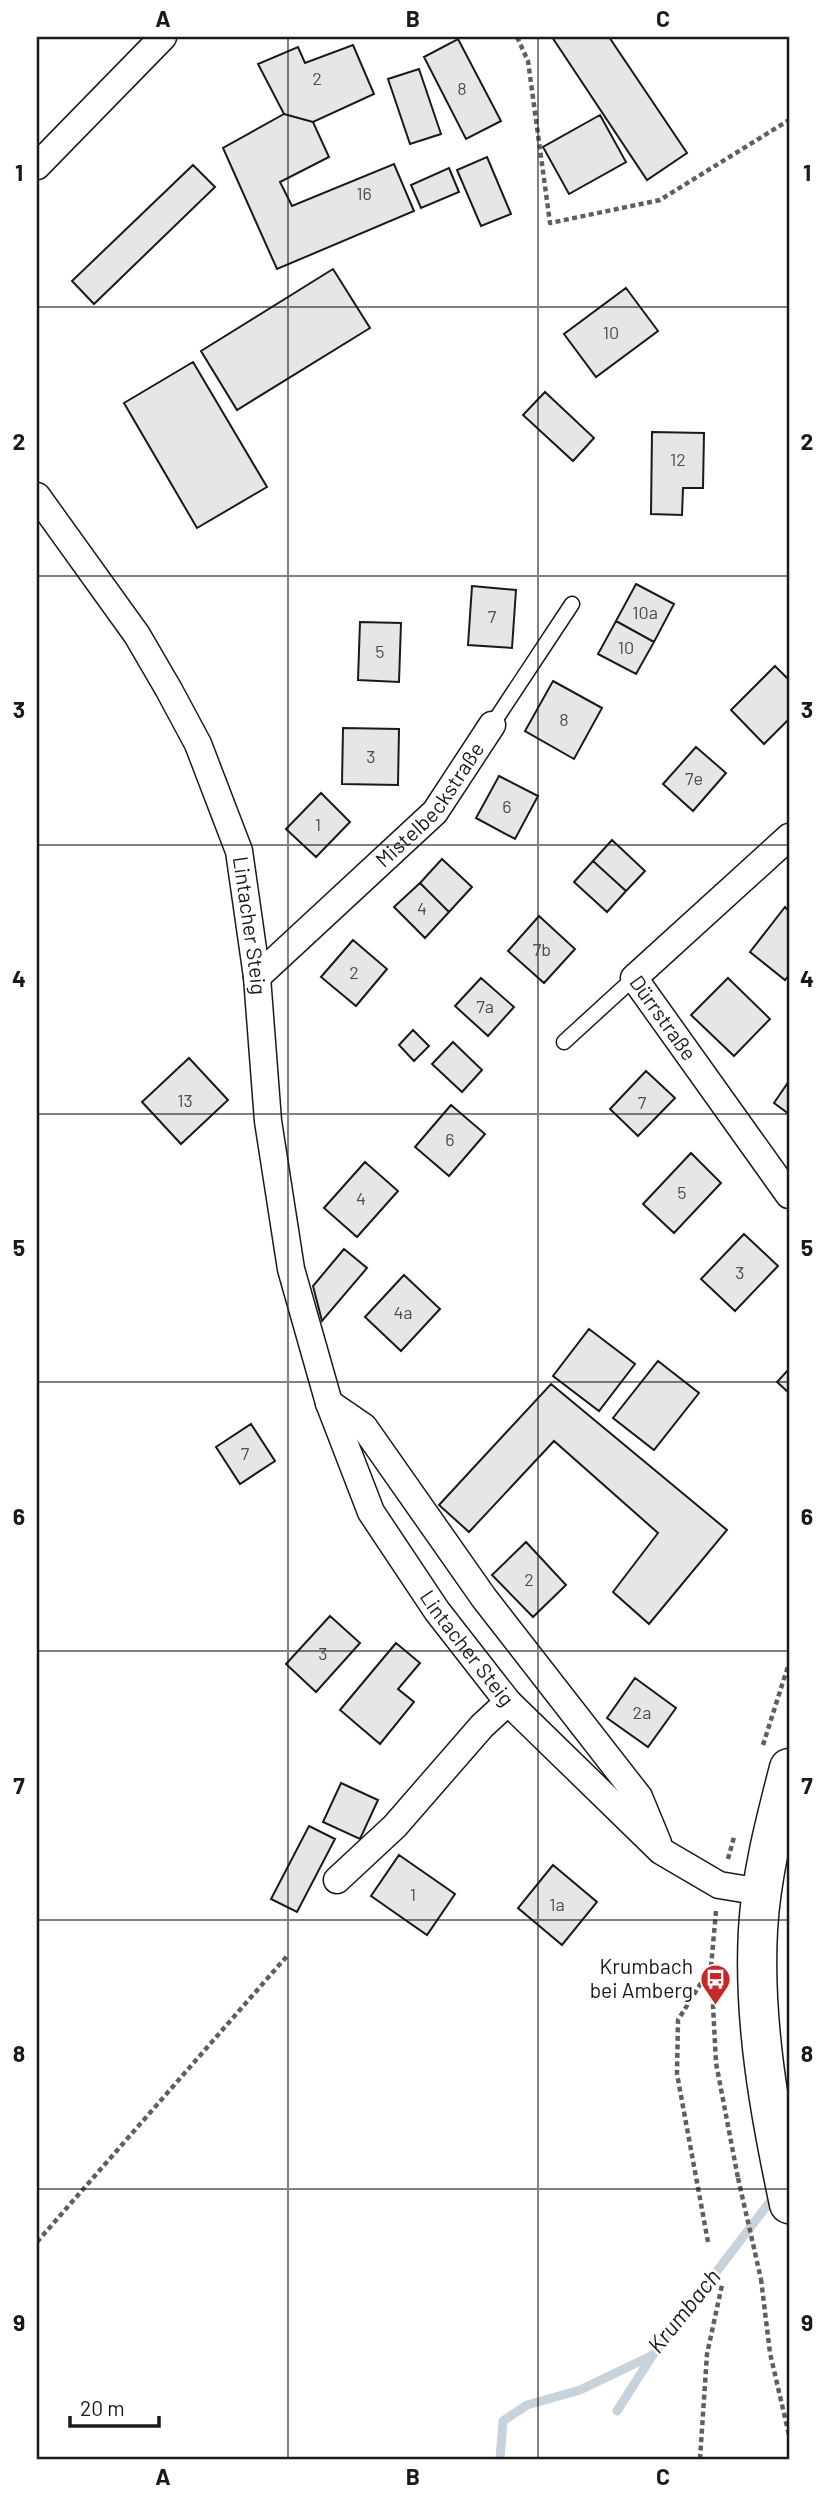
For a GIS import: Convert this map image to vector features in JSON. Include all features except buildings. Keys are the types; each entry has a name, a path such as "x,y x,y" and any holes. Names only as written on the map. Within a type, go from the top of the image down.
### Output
{"main road":[{"path":"789,1768 771,1839 758,1931 758,1982 767,2090 789,2204"}],"street":[{"path":"37,166 163,37"},
{"name":"Lintacher Steig","path":"37,496 137,635 198,744 239,851 257,977 268,1121 292,1269 330,1403 371,1512 437,1611 508,1702 661,1851 719,1885 762,1892"},
{"name":"Mistelbeckstraße","path":"257,977 435,812 492,725"},
{"name":"Dürrstraße","path":"789,837 634,978 789,1195"},
{"name":"Lintacher Steig","path":"330,1403 364,1427 484,1598 639,1797 661,1851"},
{"path":"337,1880 395,1826 482,1726 508,1702"}],"lane":[{"name":"Mistelbeckstraße","path":"492,725 572,604"},
{"path":"564,1042 634,978"}],"path":[{"path":"517,37 528,61 551,223 660,200 789,120"},
{"path":"719,1885 711,1967 716,2063 761,2279 770,2353 789,2435"},
{"path":"37,2242 288,1956"},
{"path":"708,2242 677,2074 678,2020 711,1967"},
{"path":"700,2459 707,2354 722,2285"}],"waterway":[{"name":"Krumbach","path":"500,2459 503,2421 527,2405 580,2390 653,2355 775,2195"},
{"path":"617,2411 652,2356"}],"place":[{"name":"Krumbach bei Amberg","path":"716,2006"}]}
